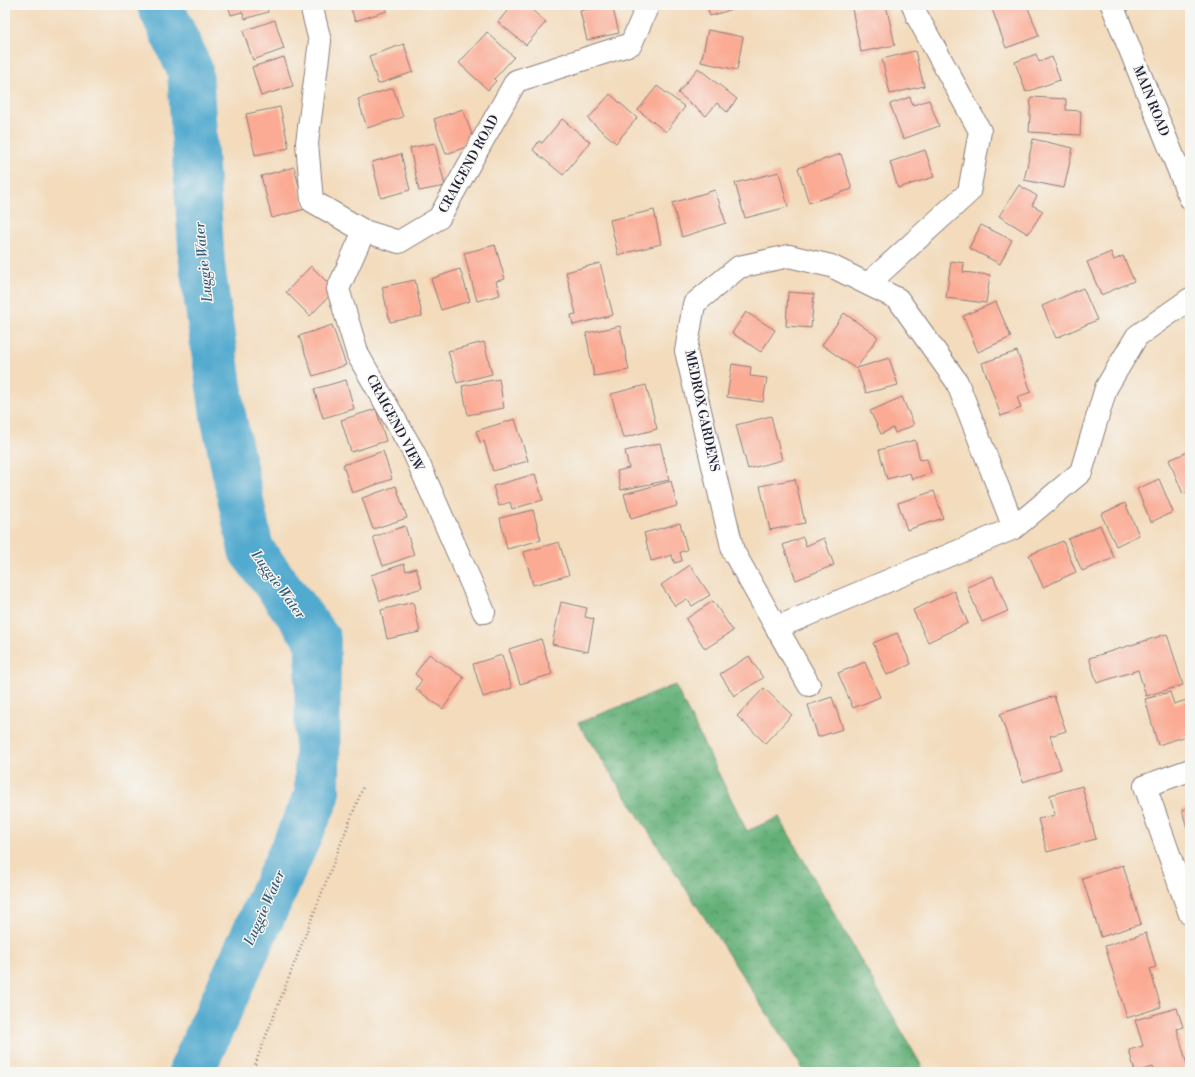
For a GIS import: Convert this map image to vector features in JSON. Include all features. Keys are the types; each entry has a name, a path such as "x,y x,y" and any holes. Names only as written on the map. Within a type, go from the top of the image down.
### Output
{"street":[{"name":"CRAIGEND ROAD","path":"311,5 320,41 307,143 312,201 364,231 399,242 439,218 516,81 631,44 648,5"},
{"path":"868,284 970,192 980,131 917,16 913,5"},
{"name":"MAIN ROAD","path":"1112,5 1190,198"},
{"name":"CRAIGEND VIEW","path":"364,231 338,289 358,355 414,453 484,612"},
{"name":"MEDROX GARDENS","path":"809,685 778,627 733,551 686,351 694,304 739,267 789,256 831,266 898,299 957,382 1014,528"},
{"path":"778,627 1014,528 1081,472 1106,388 1136,336 1190,299"},
{"path":"1190,770 1146,786 1190,914"}],"path":[{"path":"252,1072 363,787"}],"green space":[{"path":"675,685 747,831 779,817 925,1072 805,1072 578,723"}],"building":[{"path":"228,5 266,5 268,12 245,19 242,12 231,15"},
{"path":"350,5 385,5 387,11 355,21"},
{"path":"512,5 526,5 546,22 526,45 498,22"},
{"path":"605,5 612,5 619,33 587,40 580,11"},
{"path":"707,5 747,5 710,16"},
{"path":"870,5 886,5 895,45 861,52 852,9"},
{"path":"1027,5 1039,36 1006,48 991,6"},
{"path":"275,20 284,49 253,60 243,31"},
{"path":"708,30 743,37 737,70 701,62"},
{"path":"487,32 514,57 494,79 496,81 488,90 459,63"},
{"path":"404,44 413,72 378,84 369,56"},
{"path":"915,51 924,86 890,94 882,59"},
{"path":"1036,54 1039,62 1052,57 1060,80 1026,92 1015,62"},
{"path":"284,57 293,86 261,96 252,67"},
{"path":"698,68 737,99 727,112 717,103 706,116 678,93"},
{"path":"657,86 685,107 666,132 638,110"},
{"path":"393,88 403,117 367,128 358,99"},
{"path":"610,94 637,118 616,143 588,119"},
{"path":"910,97 913,105 929,100 939,126 903,139 890,104"},
{"path":"1031,97 1066,99 1066,110 1081,111 1080,135 1029,132"},
{"path":"280,107 289,148 255,155 246,114"},
{"path":"463,109 475,144 446,154 434,119"},
{"path":"562,119 590,142 563,175 533,150 539,141 542,143"},
{"path":"1033,139 1073,148 1064,188 1024,180"},
{"path":"435,143 445,186 419,191 410,148"},
{"path":"925,150 934,177 898,188 890,162"},
{"path":"401,154 410,190 381,198 372,162"},
{"path":"841,154 852,189 809,203 798,168"},
{"path":"294,167 305,209 272,218 261,176"},
{"path":"779,172 788,207 745,218 735,183"},
{"path":"1019,185 1037,196 1032,205 1043,211 1028,234 999,216"},
{"path":"715,190 726,223 682,237 672,203"},
{"path":"654,210 661,244 618,255 610,220"},
{"path":"981,225 1012,240 1000,264 969,248"},
{"path":"495,245 505,279 496,281 500,295 477,301 464,253"},
{"path":"1111,252 1114,260 1123,256 1134,281 1101,295 1087,262"},
{"path":"951,261 964,263 963,272 990,275 986,303 946,298"},
{"path":"600,263 613,315 573,325 571,315 576,314 566,272"},
{"path":"311,266 335,290 310,316 286,292"},
{"path":"460,269 470,301 441,310 431,279"},
{"path":"415,280 422,316 390,322 382,287"},
{"path":"1083,288 1097,320 1056,338 1042,306"},
{"path":"788,292 814,294 811,328 786,326"},
{"path":"996,302 1011,337 978,352 963,316"},
{"path":"746,312 775,330 761,352 732,333"},
{"path":"844,313 878,337 856,369 822,345"},
{"path":"332,325 346,365 313,376 299,336"},
{"path":"620,326 629,370 594,376 586,333"},
{"path":"484,342 492,374 457,383 448,351"},
{"path":"1017,351 1031,392 1017,397 1021,408 1001,416 982,363"},
{"path":"889,358 898,385 866,393 857,368"},
{"path":"732,364 751,367 750,376 767,378 763,402 727,397"},
{"path":"499,379 504,408 468,415 462,386"},
{"path":"346,380 354,409 323,418 314,389"},
{"path":"646,385 657,429 623,438 611,394"},
{"path":"902,397 914,425 895,433 893,428 881,434 870,411"},
{"path":"376,409 386,441 351,452 341,420"},
{"path":"771,416 782,460 748,469 736,425"},
{"path":"515,419 528,461 493,471 484,441 480,442 476,431"},
{"path":"915,440 920,460 927,459 931,473 912,479 910,473 887,479 879,450"},
{"path":"660,443 669,480 621,490 617,471 629,468 625,451"},
{"path":"383,451 392,479 352,493 343,465"},
{"path":"1190,451 1190,491 1183,494 1169,460"},
{"path":"535,474 543,500 512,509 510,502 499,506 493,486"},
{"path":"795,479 805,523 770,530 760,486"},
{"path":"1159,479 1173,512 1151,522 1137,489"},
{"path":"671,481 677,506 631,519 624,494"},
{"path":"396,486 407,518 373,529 362,498"},
{"path":"934,491 943,518 907,530 898,503"},
{"path":"1125,503 1139,535 1116,546 1101,514"},
{"path":"533,510 541,540 507,549 500,518"},
{"path":"680,523 687,550 680,552 682,561 674,563 672,555 651,561 644,533"},
{"path":"1100,525 1114,558 1082,571 1068,539"},
{"path":"405,526 414,555 383,566 373,537"},
{"path":"803,537 806,546 824,538 834,565 796,580 783,545"},
{"path":"1063,541 1076,572 1043,587 1029,555"},
{"path":"559,542 569,575 533,585 524,552"},
{"path":"404,564 406,571 416,568 422,588 380,601 371,575"},
{"path":"690,565 710,595 692,606 687,599 675,606 661,585"},
{"path":"993,576 1008,611 982,622 967,587"},
{"path":"954,591 968,623 928,642 913,610"},
{"path":"713,601 733,631 705,649 686,619"},
{"path":"413,602 420,632 387,639 381,610"},
{"path":"561,602 587,608 585,617 594,619 588,652 552,644"},
{"path":"897,633 911,664 887,675 873,643"},
{"path":"1167,634 1183,685 1146,696 1138,670 1097,683 1089,658"},
{"path":"541,639 552,674 520,684 509,649"},
{"path":"429,654 464,678 443,709 416,689 422,680 415,674"},
{"path":"502,655 512,688 483,697 473,664"},
{"path":"749,656 763,678 734,696 720,674"},
{"path":"865,662 880,697 853,708 838,673"},
{"path":"764,688 792,715 765,743 737,716"},
{"path":"1170,692 1174,704 1190,699 1190,735 1158,745 1145,699"},
{"path":"1054,696 1066,731 1050,736 1061,769 1023,782 1000,714"},
{"path":"832,697 843,729 818,737 808,705"},
{"path":"1082,786 1096,839 1047,852 1038,819 1055,815 1050,795"},
{"path":"1190,807 1190,839 1182,810"},
{"path":"1123,865 1141,924 1101,937 1082,878"},
{"path":"1146,933 1156,967 1150,969 1161,1007 1127,1018 1105,946"},
{"path":"1177,1008 1183,1027 1177,1029 1189,1072 1154,1072 1153,1067 1135,1072 1129,1050 1143,1046 1135,1020"}],"waterway":[{"name":"Luggie Water","path":"160,5 190,70 202,265 223,415 251,550 318,640 317,796 191,1072"}]}
